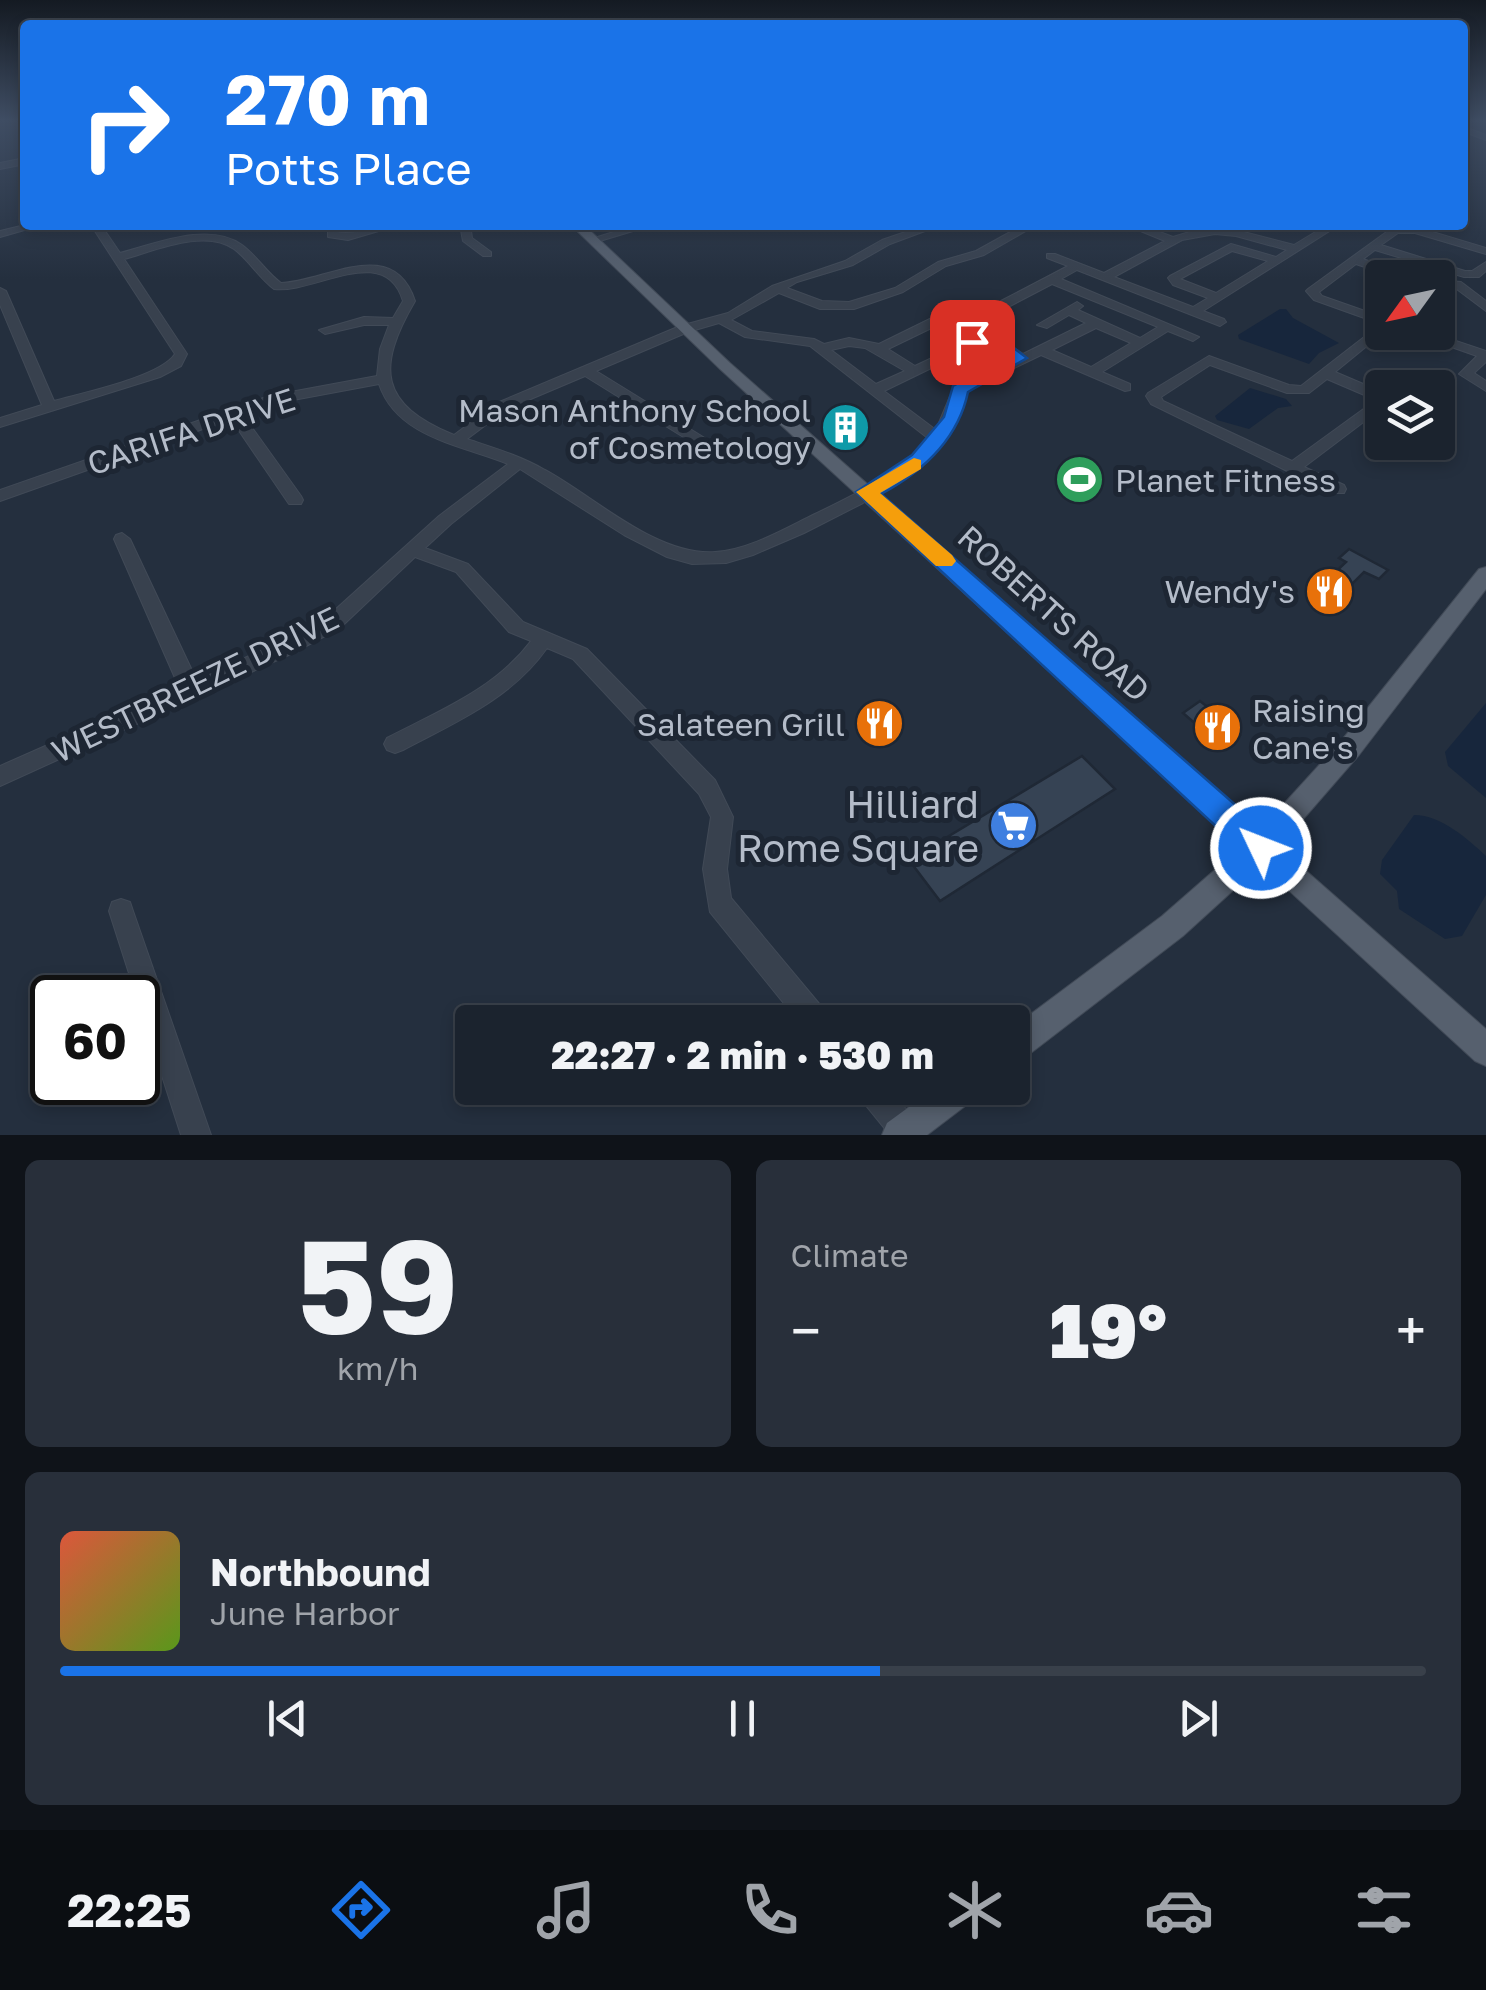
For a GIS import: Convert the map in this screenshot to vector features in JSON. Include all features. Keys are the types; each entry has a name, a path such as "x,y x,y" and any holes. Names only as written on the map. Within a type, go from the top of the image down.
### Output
{"main road":[{"name":"ROBERTS ROAD","path":"583,230 684,329 1486,1050"},
{"path":"1030,1034 1138,953 1261,848 1330,774 1486,574"},
{"path":"902,1133 939,1105"}],"street":[{"path":"0,424 154,374 176,363 181,354 100,230"},
{"path":"332,230 332,235 348,237 375,230"},
{"path":"466,230 467,239 487,254"},
{"path":"593,240 630,230"},
{"path":"458,439 502,406 684,329 732,316 776,288 923,230"},
{"path":"776,288 820,305 850,306 899,290 942,264 977,254 1023,230"},
{"path":"1146,230 1173,240"},
{"path":"1185,230 1190,232"},
{"path":"1105,277 1198,230"},
{"path":"1238,230 1296,249"},
{"path":"1194,312 1326,230"},
{"path":"1365,314 1313,294 1316,286 1396,230"},
{"path":"1411,230 1485,250"},
{"path":"120,257 221,232 278,286 294,287 365,267 382,268 408,294 409,301 387,337 386,379 390,398 408,417 520,462 661,549 692,558 726,558 757,548 910,469 953,418 959,390 1018,358 1045,352 1096,324"},
{"path":"1372,246 1472,275 1486,266"},
{"path":"1217,298 1177,283 1174,278 1231,247 1276,260"},
{"path":"1051,256 1220,322"},
{"path":"1354,260 1365,264"},
{"path":"881,387 988,336 1002,306 1077,266"},
{"path":"1052,279 1193,338"},
{"path":"1455,284 1486,308"},
{"path":"0,291 50,407"},
{"path":"1043,326 1094,297"},
{"path":"1068,312 1140,343"},
{"path":"877,350 944,317"},
{"path":"720,318 741,332 810,342 881,387 937,438"},
{"path":"324,330 364,321 396,322"},
{"path":"1092,372 1167,327"},
{"path":"988,336 1018,358"},
{"path":"822,349 846,339 862,341 914,370"},
{"path":"1338,489 1158,404 1153,396 1209,360 1304,390 1365,341"},
{"path":"1455,345 1486,355 1466,374 1486,387"},
{"path":"1045,352 1125,388"},
{"path":"586,370 710,448"},
{"path":"1325,373 1365,392"},
{"name":"CARIFA DRIVE","path":"0,496 290,395 386,379"},
{"path":"234,413 295,500"},
{"path":"1293,468 1365,413"},
{"name":"WESTBREEZE DRIVE","path":"0,776 333,623 413,550 520,462"},
{"path":"122,540 191,690"},
{"path":"413,550 462,568 506,619 528,634 580,654 707,787 722,817 714,868 719,902 802,1005"},
{"path":"395,744 503,686 519,673 543,639"},
{"path":"121,911 196,1135"},
{"path":"882,1105 902,1133"}],"water":[{"path":"1280,309 1339,343 1319,353 1309,364 1239,339 1238,335"},
{"path":"1250,388 1286,399 1292,406 1278,408 1249,429 1217,420 1215,416"},
{"path":"1486,703 1486,798 1448,766 1445,752"},
{"path":"1414,815 1444,823 1486,856 1486,895 1462,936 1445,939 1399,909 1397,891 1380,874 1382,860"}],"building":[{"path":"1349,549 1388,570 1379,579 1364,572 1328,608 1309,597 1346,562 1339,558"},
{"name":"Raising Cane's","path":"1200,701 1240,735 1222,747 1183,713"},
{"name":"Hilliard Rome Square","path":"1082,756 1115,789 940,901 909,860"}],"slow traffic":[{"path":"914,464 866,492 944,561"}],"place":[{"name":"Mason Anthony School of Cosmetology","path":"846,428"},
{"name":"Planet Fitness","path":"1080,480"},
{"name":"Wendy's","path":"1330,591"},
{"name":"Salateen Grill","path":"880,724"},
{"name":"Raising Cane's","path":"1217,728"},
{"name":"Hilliard Rome Square","path":"1014,825"}],"route":[{"path":"972,342 988,336 1018,358 959,390 953,418 919,460 899,476 866,492 1261,848"}]}
